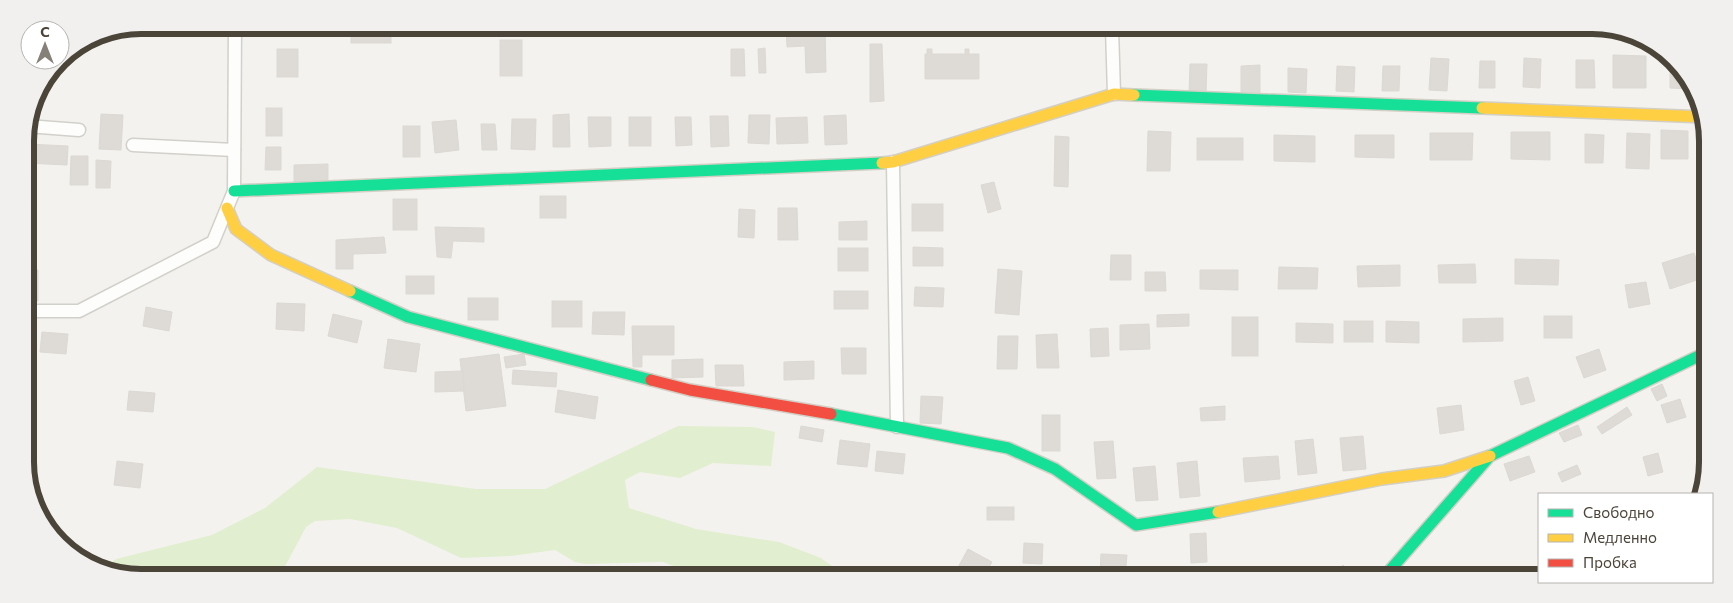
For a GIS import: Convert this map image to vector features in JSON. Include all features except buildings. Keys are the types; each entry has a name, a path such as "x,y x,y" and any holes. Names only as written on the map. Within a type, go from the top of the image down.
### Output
{"street":[{"path":"34,311 79,311 212,242 234,191 235,34"},
{"path":"1112,34 1114,94"},
{"path":"234,191 894,162 1114,94 1696,117"},
{"path":"35,127 79,130"},
{"path":"133,145 234,150"},
{"path":"894,162 897,427"},
{"path":"227,208 236,229 271,255 408,317 690,390 744,398 1008,448 1055,470 1136,525 1206,515 1382,479 1444,471 1490,456 1699,356"},
{"path":"1391,569 1490,456"}],"green space":[{"path":"678,426 753,427 775,432 771,466 713,463 680,478 640,472 625,480 629,508 696,529 779,542 821,558 836,569 682,569 663,562 585,564 575,562 555,550 511,556 461,558 397,528 350,519 315,521 306,527 284,569 141,569 109,564 116,559 212,535 265,508 317,467 476,489 545,489"}],"traffic: fast":[{"path":"1134,95 1482,108"},
{"path":"234,191 882,163"},
{"path":"350,291 408,317 651,380"},
{"path":"1391,569 1490,456 1699,356"},
{"path":"831,414 1008,448 1055,469 1136,525 1218,512"}],"traffic: slow":[{"path":"882,163 893,162 1114,94 1134,95"},
{"path":"1482,108 1696,117"},
{"path":"227,208 236,229 271,255 350,291"},
{"path":"1218,512 1382,479 1444,471 1490,456"}],"traffic: jam":[{"path":"651,380 690,390 831,414"}]}
